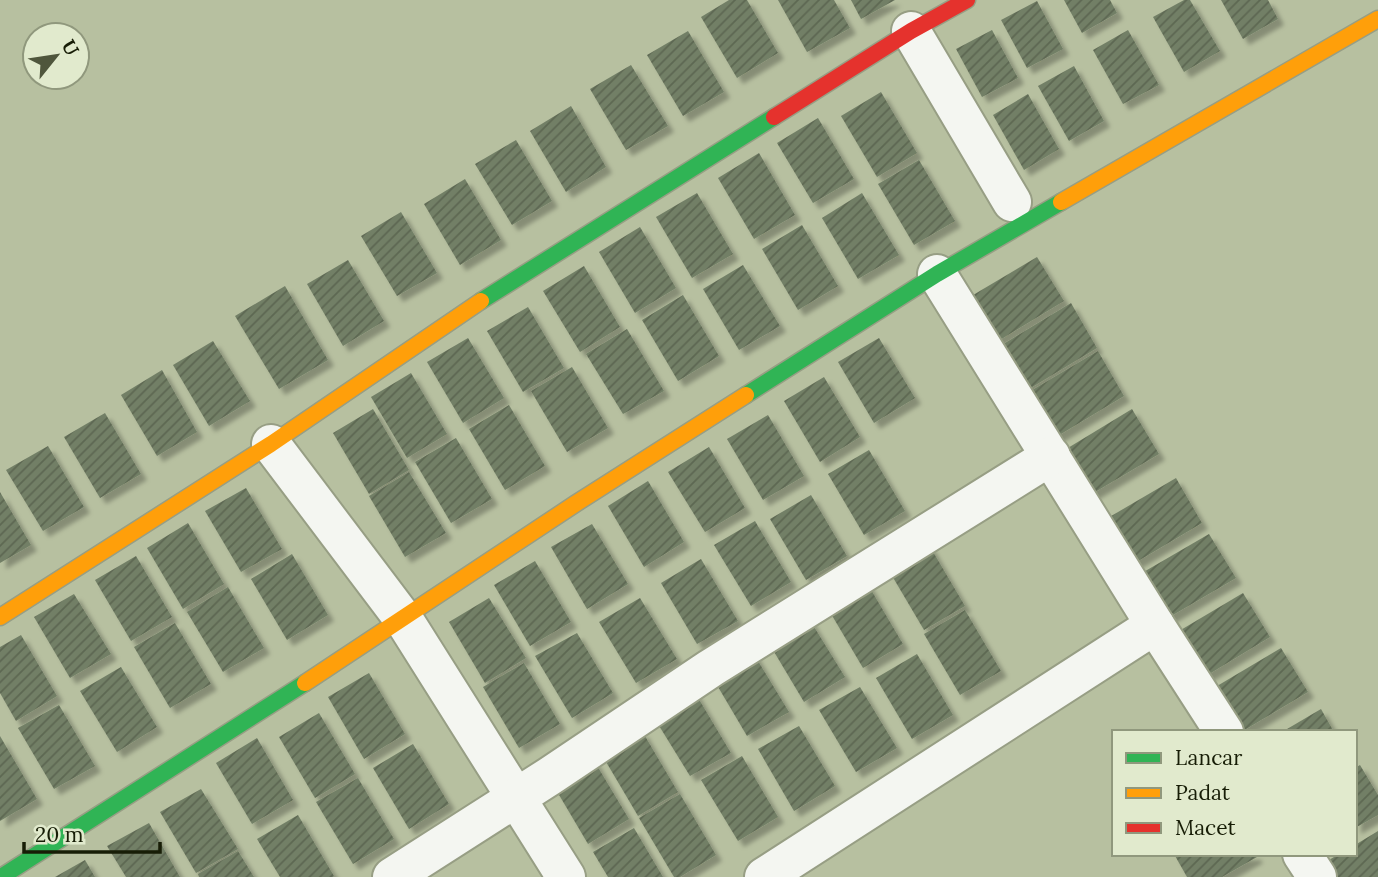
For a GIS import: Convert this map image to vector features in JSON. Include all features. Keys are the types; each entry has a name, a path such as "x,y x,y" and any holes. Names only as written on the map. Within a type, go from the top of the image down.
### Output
{"street":[{"path":"0,617 271,444 481,302 911,31 967,0"},
{"path":"1,877 404,620 575,504 937,274 1378,19"},
{"path":"911,31 1012,202"},
{"path":"937,274 1223,730"},
{"path":"271,444 404,620 514,799 566,877"},
{"path":"392,877 710,668 1051,456"},
{"path":"764,877 1156,625"},
{"path":"1304,856 1317,877"}],"building":[{"path":"729,0 747,0 778,53 737,78 701,17"},
{"path":"778,0 834,0 850,28 807,52"},
{"path":"851,0 895,0 861,19"},
{"path":"1064,0 1110,0 1117,13 1082,33"},
{"path":"1184,0 1190,0 1220,51 1184,72 1153,17"},
{"path":"1221,0 1268,0 1278,19 1243,39"},
{"path":"1037,1 1063,49 1027,68 1001,20"},
{"path":"992,30 1018,78 982,97 956,49"},
{"path":"1128,30 1159,85 1123,104 1093,50"},
{"path":"688,31 724,92 683,116 647,55"},
{"path":"631,65 668,126 626,150 590,89"},
{"path":"1074,66 1104,121 1069,141 1038,86"},
{"path":"881,92 917,153 877,177 841,116"},
{"path":"1028,94 1059,149 1024,170 993,115"},
{"path":"571,106 606,167 566,192 530,131"},
{"path":"818,118 854,179 813,203 777,143"},
{"path":"516,140 552,201 512,225 475,164"},
{"path":"759,153 795,215 754,239 718,178"},
{"path":"919,160 955,221 914,245 878,184"},
{"path":"465,179 501,240 460,265 424,204"},
{"path":"697,193 733,254 692,278 656,217"},
{"path":"862,193 899,255 858,279 822,218"},
{"path":"401,212 437,273 397,296 361,236"},
{"path":"802,225 838,286 798,310 762,249"},
{"path":"640,227 676,288 635,313 599,252"},
{"path":"1037,257 1064,301 990,346 963,301"},
{"path":"348,260 384,321 343,346 307,284"},
{"path":"743,265 780,326 739,350 703,289"},
{"path":"584,266 620,327 580,352 543,291"},
{"path":"285,286 328,360 279,389 235,316"},
{"path":"683,295 719,356 678,381 642,320"},
{"path":"1071,303 1097,348 1024,392 997,348"},
{"path":"528,307 564,368 523,392 487,331"},
{"path":"627,329 664,391 623,414 586,354"},
{"path":"468,338 504,398 463,423 427,362"},
{"path":"879,338 915,398 874,423 838,362"},
{"path":"213,341 250,401 209,426 173,365"},
{"path":"1098,351 1124,396 1051,440 1024,395"},
{"path":"572,367 608,428 567,452 531,391"},
{"path":"162,370 197,432 157,456 121,395"},
{"path":"411,373 447,434 407,458 371,397"},
{"path":"824,377 860,437 820,462 784,401"},
{"path":"509,405 545,466 505,490 469,429"},
{"path":"373,409 409,470 369,494 333,433"},
{"path":"1132,409 1159,454 1085,498 1058,454"},
{"path":"105,413 141,474 100,498 64,437"},
{"path":"768,415 804,476 763,500 727,439"},
{"path":"456,438 492,499 451,523 415,462"},
{"path":"48,446 84,507 43,531 6,470"},
{"path":"709,447 745,508 705,532 668,472"},
{"path":"869,450 905,511 864,535 828,474"},
{"path":"409,472 446,533 405,557 369,496"},
{"path":"1176,478 1202,523 1128,567 1101,522"},
{"path":"648,481 684,542 644,567 608,506"},
{"path":"246,488 282,549 241,572 205,511"},
{"path":"0,492 31,545 0,563"},
{"path":"811,495 847,556 806,580 770,519"},
{"path":"755,521 791,582 751,606 714,545"},
{"path":"188,523 224,584 183,609 147,548"},
{"path":"592,524 628,584 587,609 551,547"},
{"path":"1209,534 1236,578 1161,622 1135,577"},
{"path":"929,545 965,606 924,630 888,569"},
{"path":"292,554 328,615 287,640 251,579"},
{"path":"136,556 172,617 131,641 95,580"},
{"path":"701,559 738,621 697,644 661,583"},
{"path":"535,561 571,622 530,646 494,585"},
{"path":"867,583 903,644 863,668 827,607"},
{"path":"228,587 264,648 223,672 187,612"},
{"path":"1243,593 1270,637 1196,682 1169,637"},
{"path":"74,594 111,654 70,678 34,617"},
{"path":"489,598 526,658 485,683 449,622"},
{"path":"640,598 677,659 636,683 599,622"},
{"path":"965,610 1001,671 960,695 924,634"},
{"path":"808,617 845,677 804,702 767,640"},
{"path":"175,623 211,684 170,708 134,647"},
{"path":"577,633 613,693 572,718 535,656"},
{"path":"21,635 57,696 16,721 0,693 0,647"},
{"path":"1281,648 1308,692 1244,730 1239,730 1207,692"},
{"path":"752,651 789,712 747,736 711,675"},
{"path":"917,654 953,715 912,739 876,678"},
{"path":"524,663 560,724 519,748 483,687"},
{"path":"121,667 157,727 117,752 80,691"},
{"path":"369,673 405,734 364,759 328,697"},
{"path":"860,687 897,748 856,772 819,710"},
{"path":"694,691 731,753 690,776 653,716"},
{"path":"59,705 95,766 54,789 18,728"},
{"path":"1321,709 1333,730 1285,730"},
{"path":"319,713 355,774 315,798 279,737"},
{"path":"799,726 835,786 794,811 758,749"},
{"path":"642,731 678,792 638,816 602,755"},
{"path":"0,736 37,799 0,821"},
{"path":"257,738 293,800 252,824 216,763"},
{"path":"413,744 449,804 409,829 373,768"},
{"path":"742,756 778,817 738,841 701,780"},
{"path":"593,759 629,819 588,844 552,783"},
{"path":"1360,765 1378,795 1378,815 1357,827 1357,767"},
{"path":"358,778 394,839 353,864 316,802"},
{"path":"201,789 238,849 196,873 160,812"},
{"path":"680,794 716,855 680,877 674,877 639,818"},
{"path":"298,815 333,877 280,877 257,839"},
{"path":"149,823 180,877 126,877 107,846"},
{"path":"634,828 663,877 608,877 593,852"},
{"path":"1378,831 1378,877 1325,877 1319,866 1336,856 1357,856 1357,844"},
{"path":"238,851 254,877 199,877 198,874"},
{"path":"1175,856 1257,857 1222,877 1187,877"},
{"path":"85,860 95,877 55,877"}],"traffic: fast":[{"path":"481,301 774,117"},
{"path":"746,395 937,274 1061,202"},
{"path":"1,877 305,683"}],"traffic: slow":[{"path":"1061,202 1378,19"},
{"path":"0,617 271,444 481,301"},
{"path":"305,683 575,504 746,395"}],"traffic: jam":[{"path":"774,117 911,31 967,0"}]}
